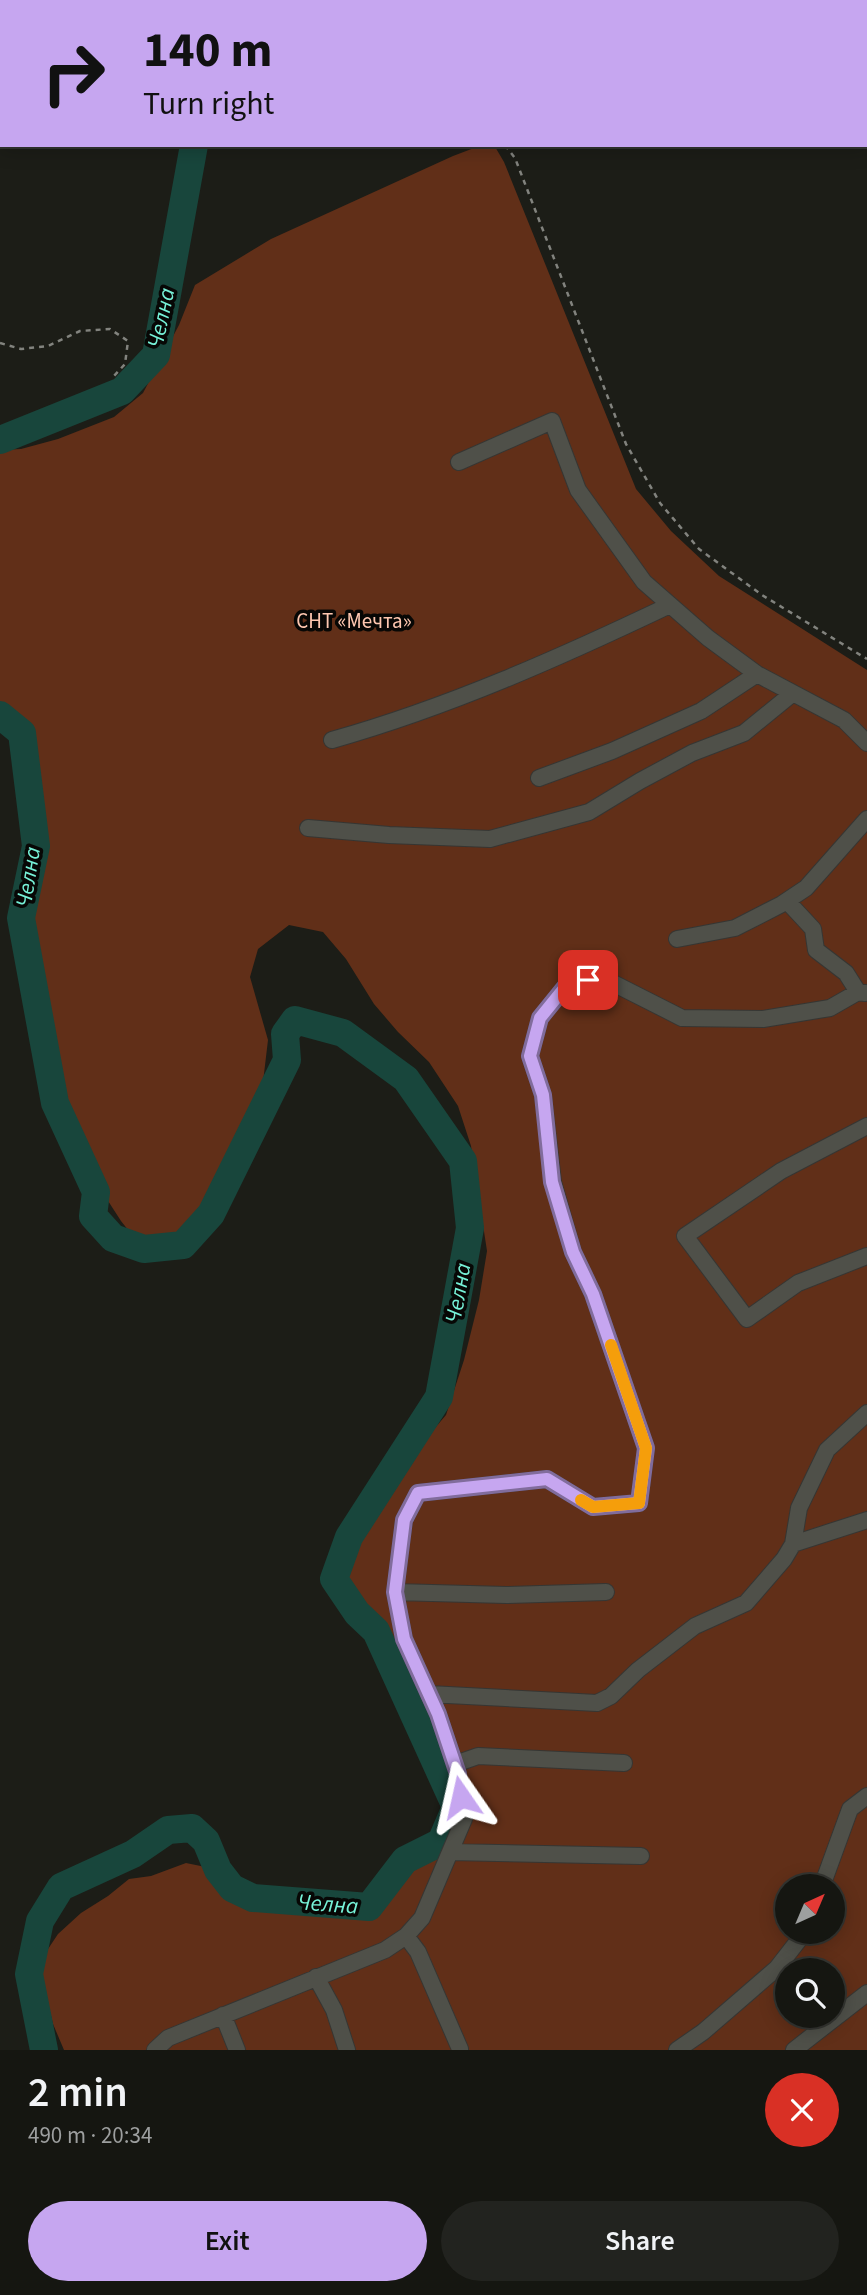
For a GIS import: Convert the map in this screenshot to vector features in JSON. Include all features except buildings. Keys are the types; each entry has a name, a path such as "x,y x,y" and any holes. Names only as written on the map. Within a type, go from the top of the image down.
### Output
{"street":[{"path":"459,462 552,421 578,490 644,582 708,638 757,674 844,720 867,743"},
{"path":"332,740 394,722 585,645 670,605"},
{"path":"539,778 612,751 701,711 757,674"},
{"path":"308,828 389,835 490,839 589,813 692,753 744,733 793,693"},
{"path":"677,939 734,928 787,901 806,888 867,819"},
{"path":"155,2050 168,2038 385,1950 406,1936 422,1918 464,1819 455,1763 429,1694 404,1639 395,1592 404,1520 418,1493 547,1479 593,1507 639,1503 646,1448 593,1294 573,1252 552,1182 543,1095 530,1056 540,1018 570,981 607,980 682,1017 763,1019 830,1008 862,992 846,973 816,950 813,929 787,901"},
{"path":"867,1126 781,1171 685,1236 747,1319 798,1283 867,1256"},
{"path":"429,1694 597,1703 611,1696 638,1670 695,1626 746,1603 784,1559 793,1544 799,1508 827,1450 867,1413"},
{"path":"793,1544 867,1520"},
{"path":"395,1592 506,1595 606,1592"},
{"path":"455,1763 478,1756 624,1763"},
{"path":"826,1874 850,1809 867,1796"},
{"path":"450,1852 641,1856"},
{"path":"406,1936 418,1952 460,2049"},
{"path":"677,2050 703,2032 777,1968 795,1944"},
{"path":"316,1977 334,2010 347,2050"},
{"path":"794,2050 867,1993"},
{"path":"223,2015 237,2050"}],"path":[{"path":"507,147 515,158 626,444 660,503 699,548 762,595 867,659"},
{"path":"0,343 21,349 48,346 80,331 110,329 128,341 125,364 113,377"}],"green space":[{"name":"СНТ «Мечта»","path":"477,147 495,147 504,162 636,489 671,531 719,576 867,670 867,2050 64,2050 53,2024 41,1975 44,1955 58,1934 81,1913 129,1879 151,1876 186,1863 225,1871 258,1893 316,1904 359,1900 402,1882 437,1843 446,1822 447,1794 427,1748 377,1655 340,1573 342,1555 358,1524 446,1415 464,1360 479,1300 487,1251 471,1146 458,1106 429,1062 374,1004 346,959 323,932 289,925 258,949 250,977 268,1040 256,1141 246,1163 224,1194 204,1232 193,1243 171,1252 140,1245 92,1176 58,1094 35,978 34,881 42,787 33,751 0,723 0,450 21,449 58,439 114,417 143,393 179,325 195,285 271,239 453,156"}],"waterway":[{"name":"Челна","path":"0,440 122,391 156,355 194,147"},
{"name":"Челна","path":"0,715 22,733 36,846 21,918 55,1103 96,1192 93,1216 113,1238 144,1249 183,1245 211,1214 287,1060 285,1034 295,1020 343,1033 406,1079 463,1161 470,1228 439,1397 349,1537 334,1579 357,1613 376,1631 456,1807 441,1842 405,1860 369,1907 253,1898 232,1888 218,1870 206,1841 192,1828 168,1830 133,1854 61,1887 40,1921 29,1974 44,2050"}],"slow traffic":[{"path":"581,1500 593,1507 639,1503 646,1448 611,1345"}],"route":[{"path":"461,1797 458,1774 438,1714 404,1639 395,1592 404,1520 418,1493 547,1479 593,1507 639,1503 646,1448 593,1294 573,1252 552,1182 543,1095 530,1056 540,1018 570,981 588,980"}]}
